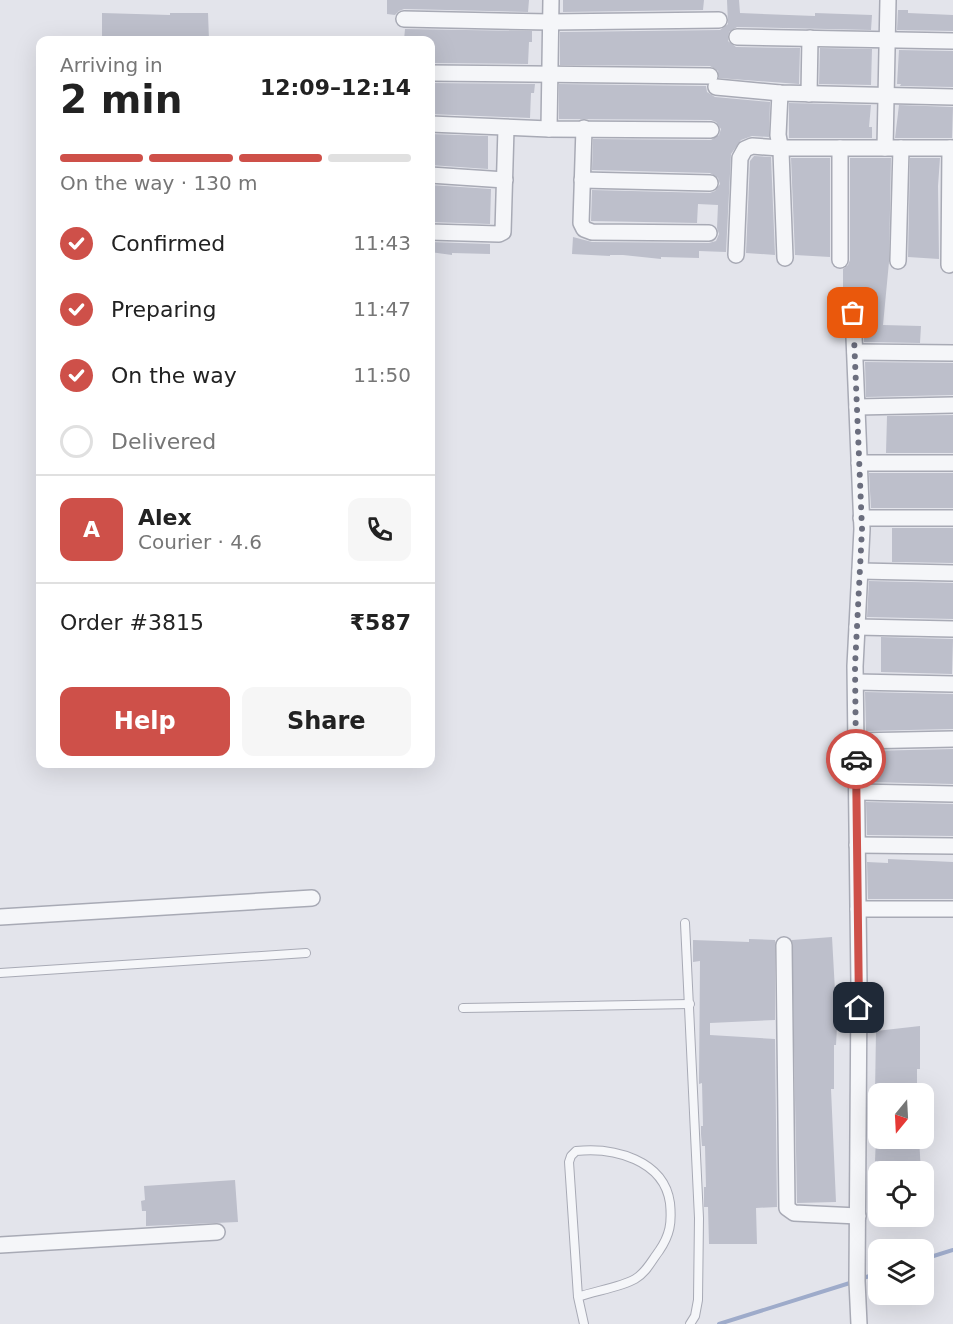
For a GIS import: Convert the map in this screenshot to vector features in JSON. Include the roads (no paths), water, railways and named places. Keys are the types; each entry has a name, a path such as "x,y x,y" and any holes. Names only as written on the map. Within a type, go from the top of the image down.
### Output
{"street":[{"path":"549,129 551,0"},
{"path":"885,148 888,0"},
{"path":"404,19 550,22 719,20"},
{"path":"737,37 953,41"},
{"path":"809,94 810,38"},
{"path":"435,73 549,74 713,81 780,93 953,97"},
{"path":"780,93 778,135 785,258"},
{"path":"435,124 549,129 711,130"},
{"path":"435,232 499,234 502,232 506,128"},
{"path":"584,128 581,223 584,229 592,232 709,233"},
{"path":"736,255 740,158 745,149 752,146 952,148 949,265"},
{"path":"840,148 840,260"},
{"path":"898,261 901,148"},
{"path":"435,175 505,180"},
{"path":"582,180 710,183"},
{"path":"853,313 861,518 855,682 859,1324"},
{"path":"855,352 953,353"},
{"path":"857,407 953,405"},
{"path":"859,463 953,463"},
{"path":"861,518 953,518"},
{"path":"860,571 953,573"},
{"path":"857,627 953,629"},
{"path":"855,682 953,684"},
{"path":"856,741 953,739"},
{"path":"857,792 953,794"},
{"path":"857,845 953,846"},
{"path":"0,917 312,898"},
{"path":"858,909 953,909"},
{"path":"784,945 786,1208 794,1213 858,1216"},
{"path":"0,1245 217,1232"}],"lane":[{"path":"685,923 699,1218 698,1299 695,1316 690,1324"},
{"path":"0,973 306,953"},
{"path":"463,1008 690,1004"},
{"path":"578,1296 634,1280 645,1270 667,1239 671,1216 668,1190 660,1176 628,1156 582,1150 576,1151 569,1162 578,1296 584,1324"}],"waterway":[{"path":"934,1256 953,1250"},
{"path":"860,1279 868,1276"},
{"path":"719,1324 853,1282"}]}
